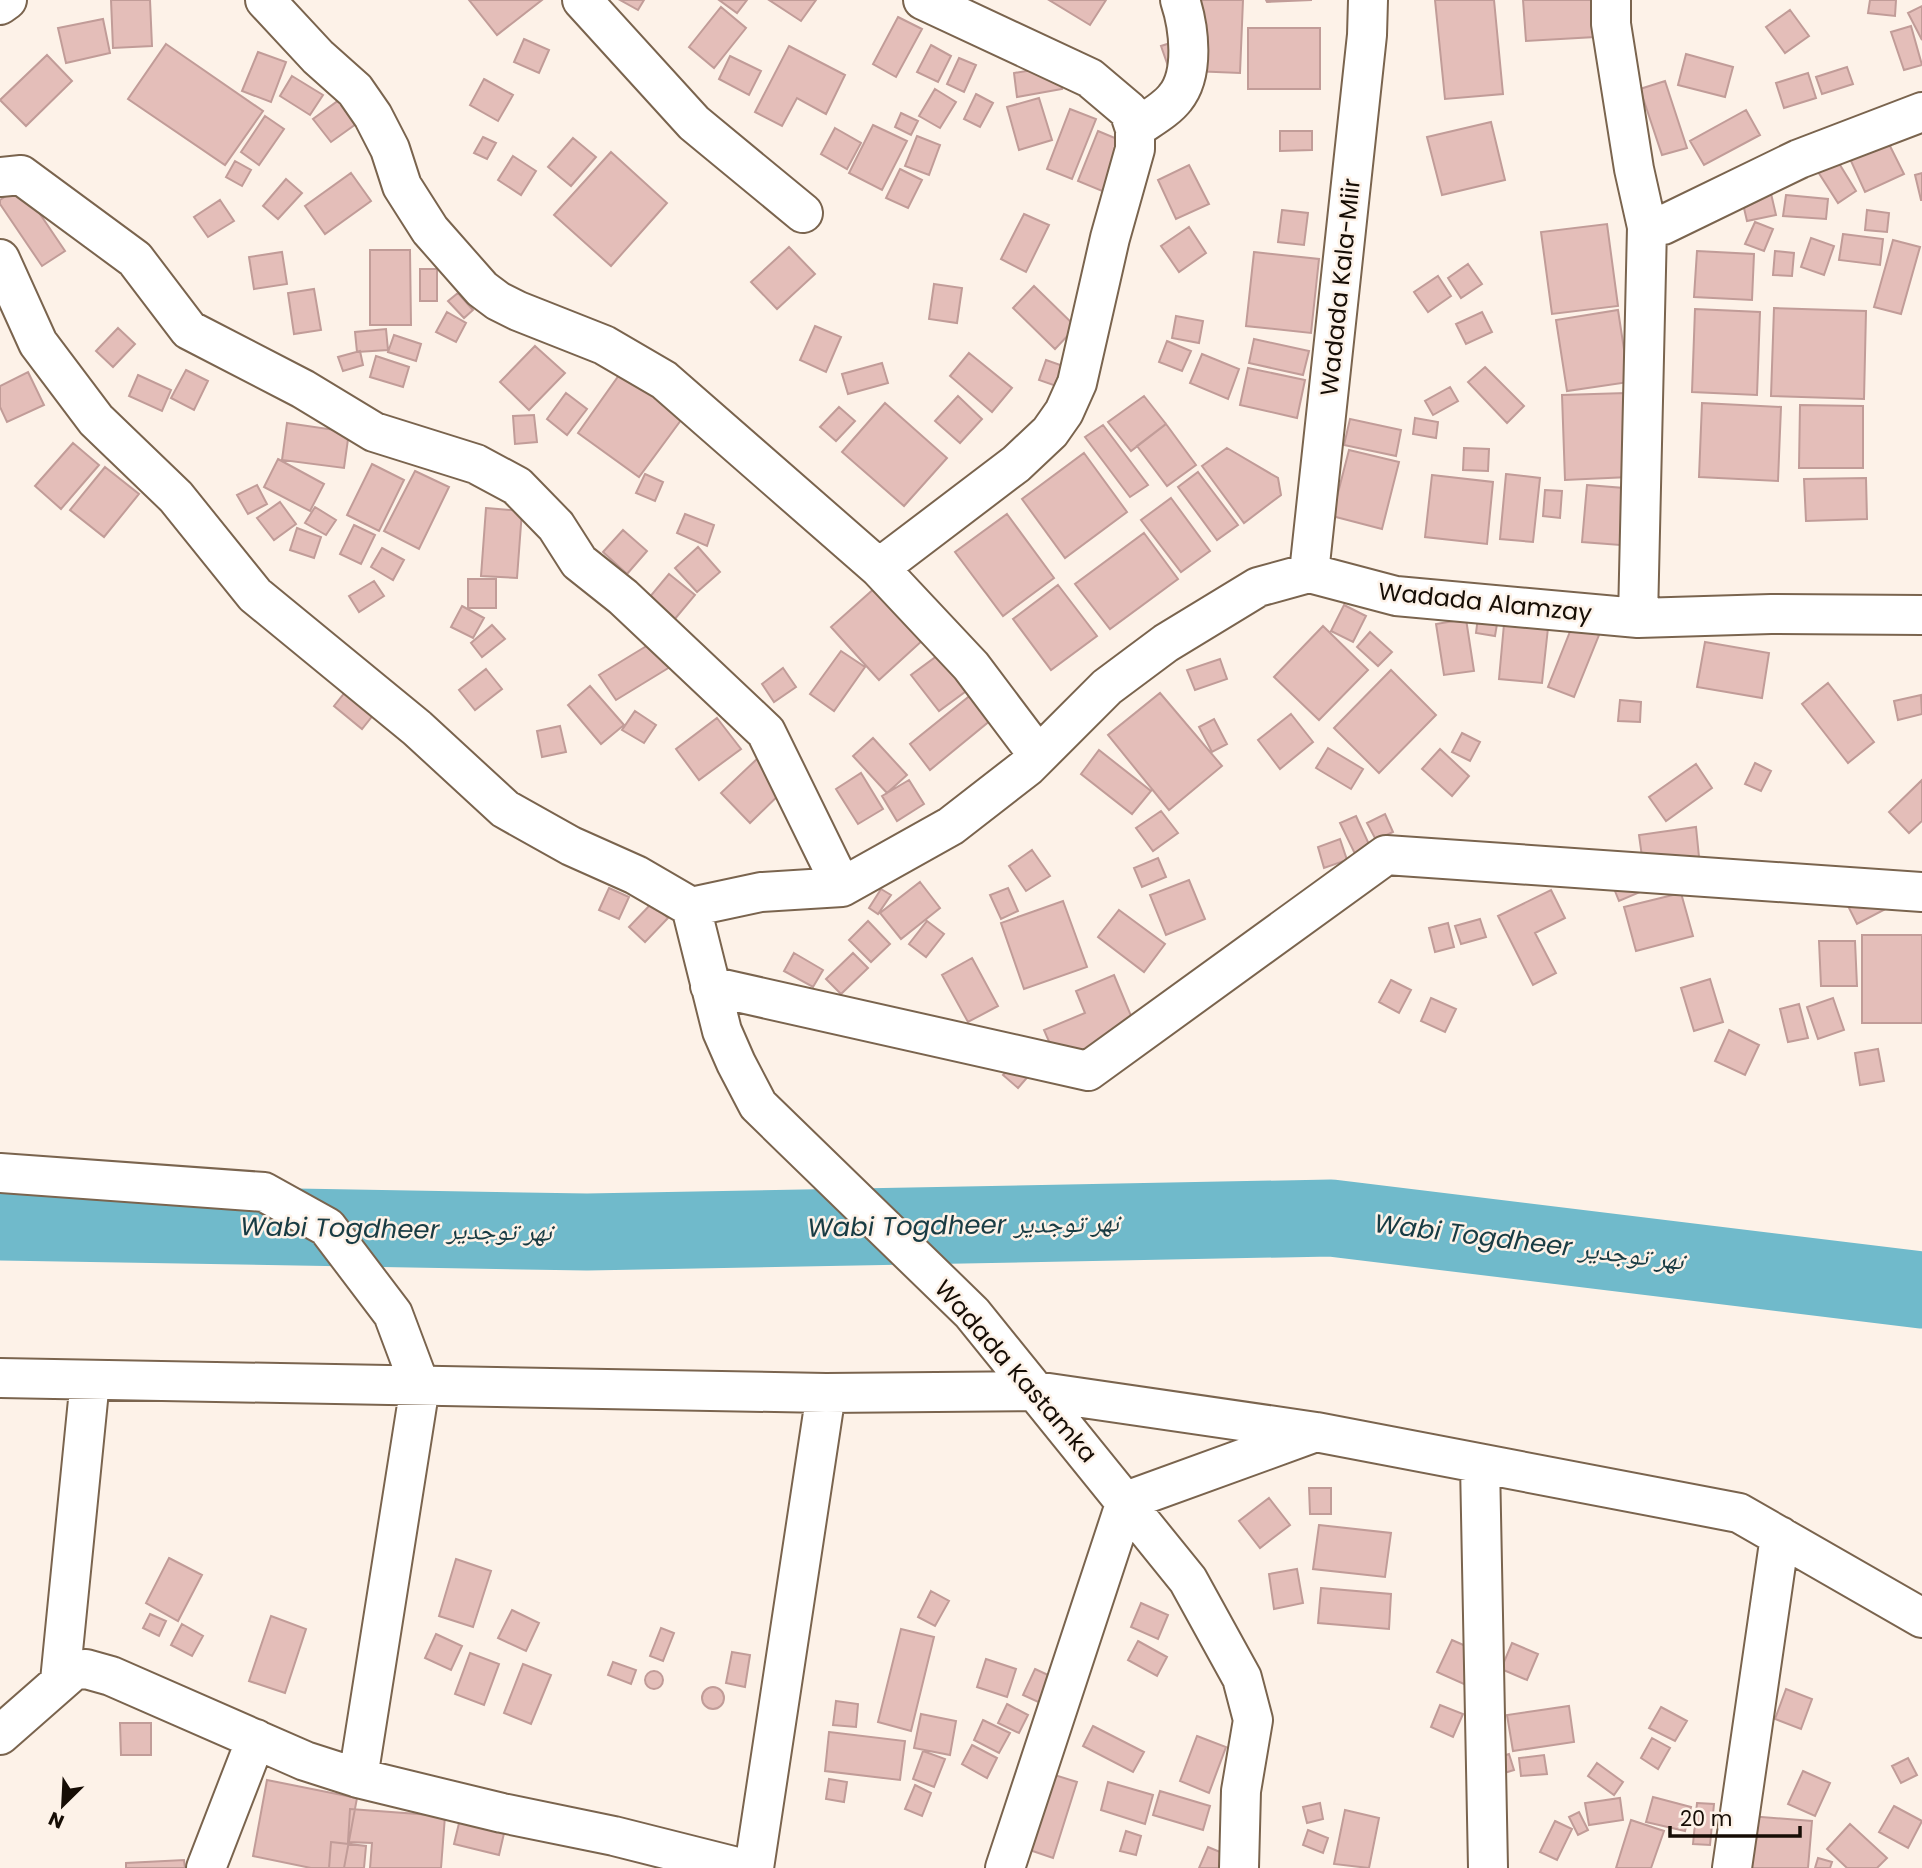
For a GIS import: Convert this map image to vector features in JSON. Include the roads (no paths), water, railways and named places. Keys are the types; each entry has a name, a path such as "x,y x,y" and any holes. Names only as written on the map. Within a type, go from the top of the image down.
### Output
{"street":[{"path":"0,5 7,0"},
{"path":"265,0 318,57 355,90 373,116 390,149 402,186 430,230 482,289 518,311 604,345 664,380 879,568 971,666 1038,755"},
{"path":"582,0 694,123 803,214"},
{"path":"879,568 1016,464 1050,432 1065,412 1077,383 1110,238 1135,149 1135,129 1129,111 1090,78 923,0"},
{"path":"1135,129 1176,98 1188,66 1187,21 1180,0"},
{"name":"Wadada Kala-Miir","path":"1309,573 1363,74 1368,0"},
{"path":"1611,0 1615,51 1634,169 1647,227 1638,618"},
{"path":"1647,227 1663,225 1799,159 1922,112"},
{"path":"0,177 21,176 135,259 189,330 303,389 374,432 476,464 517,485 555,526 579,562 623,597 766,732 842,887"},
{"path":"0,259 38,343 79,398 96,420 176,497 255,595 416,728 505,809 691,907 761,892 842,887 951,826 1027,767 1107,687 1166,643 1258,587 1309,573"},
{"name":"Wadada Alamzay","path":"1309,573 1396,596 1638,618 1771,614 1922,615"},
{"path":"710,986 1088,1071 1385,855 1922,892"},
{"name":"Wadada Kastamka","path":"691,907 722,1031 758,1105 972,1313 1188,1580 1242,1678 1253,1720 1241,1791 1239,1868"},
{"path":"0,1173 264,1192 327,1227 394,1314 420,1386 358,1778"},
{"path":"0,1378 826,1394 1035,1391 1316,1432 1739,1513 1922,1618"},
{"path":"60,1681 90,1380"},
{"path":"754,1868 826,1394"},
{"path":"1004,1868 1136,1514 1316,1432"},
{"path":"1480,1464 1488,1868"},
{"path":"1732,1868 1780,1536"},
{"path":"0,1735 74,1670 86,1669 101,1672 305,1761 358,1778 502,1813 611,1852 741,1868"},
{"path":"206,1868 256,1739"}],"waterway":[{"name":"Wabi Togdheer نهر توجدير","path":"0,1222 587,1232 1331,1218 1922,1290"}]}
